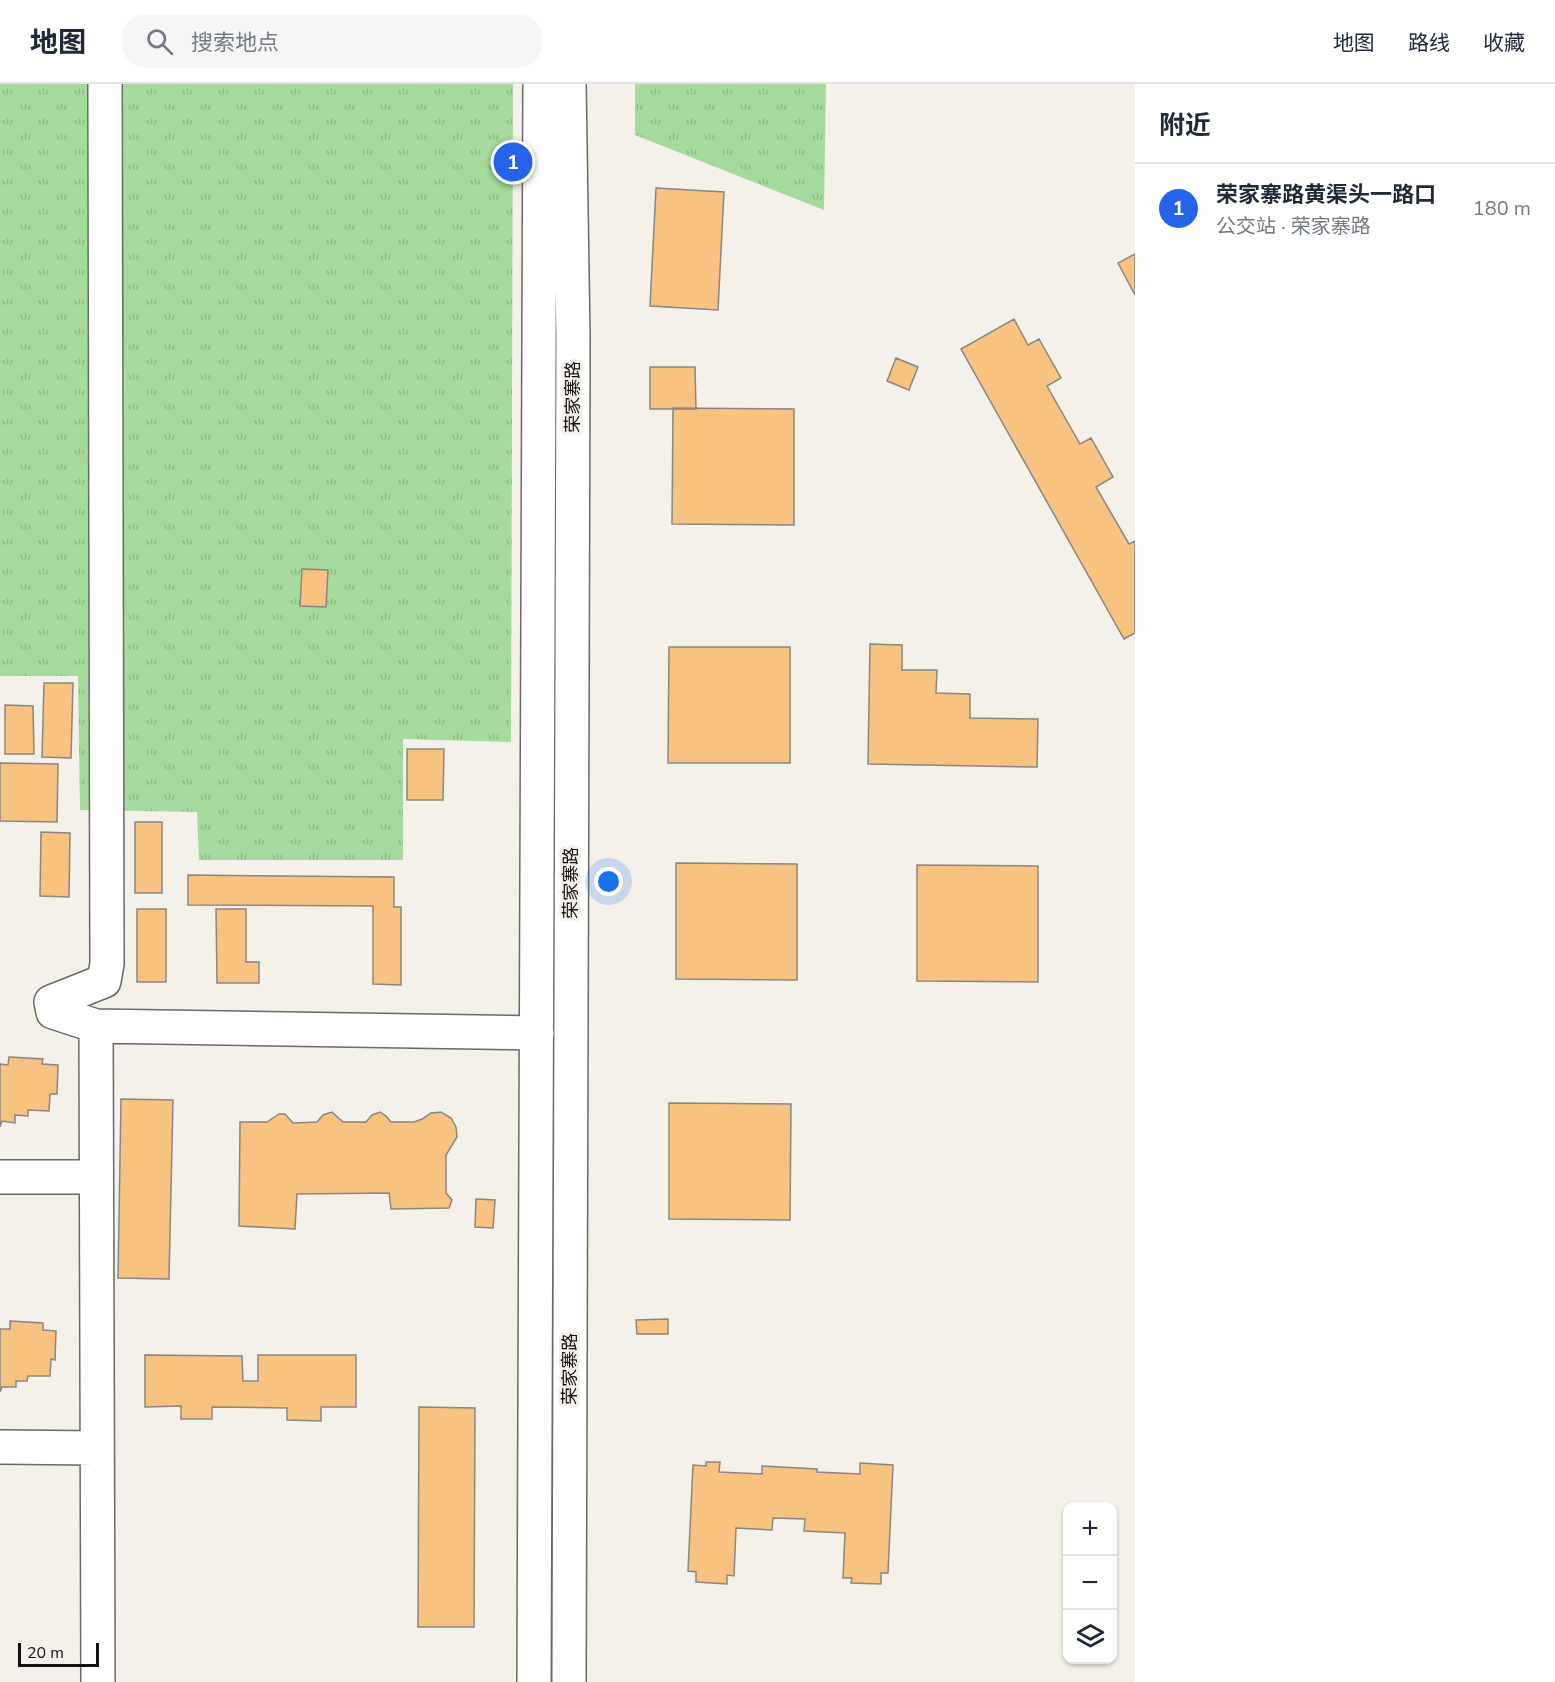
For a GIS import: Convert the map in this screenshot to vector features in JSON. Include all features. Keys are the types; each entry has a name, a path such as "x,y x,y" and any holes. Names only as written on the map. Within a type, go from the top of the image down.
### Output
{"street":[{"path":"105,84 107,964 104,981 51,1002 53,1012 96,1026 537,1033"},
{"name":"荣家寨路","path":"534,1682 540,84"},
{"name":"荣家寨路","path":"569,84 573,350 569,1682"},
{"path":"96,1026 98,1682"},
{"path":"0,1177 96,1177"},
{"path":"0,1447 98,1448"}],"green space":[{"path":"0,84 513,84 511,742 403,739 403,860 199,860 197,812 80,810 78,676 0,676"},
{"path":"635,84 826,84 824,210 635,135"}],"building":[{"path":"656,188 724,192 718,310 650,306"},
{"path":"1135,254 1135,295 1118,263"},
{"path":"1014,319 1028,345 1039,339 1061,378 1047,386 1080,444 1091,438 1113,477 1096,487 1129,544 1135,541 1135,633 1124,639 961,349"},
{"path":"896,358 918,367 909,390 887,381"},
{"path":"650,367 695,367 696,409 650,409"},
{"path":"673,408 794,409 794,525 672,524"},
{"path":"302,569 328,570 326,607 300,606"},
{"path":"870,644 902,645 902,670 937,670 936,693 970,694 970,718 1038,719 1037,767 868,764"},
{"path":"669,647 790,647 790,763 668,763"},
{"path":"44,683 73,683 71,758 42,757"},
{"path":"5,705 33,706 34,754 5,754"},
{"path":"407,749 444,749 443,800 407,800"},
{"path":"0,763 58,764 57,822 0,821"},
{"path":"135,822 162,822 162,893 135,893"},
{"path":"41,832 70,833 69,897 40,896"},
{"path":"676,863 797,864 797,980 676,979"},
{"path":"917,865 1038,866 1038,982 917,981"},
{"path":"188,875 394,877 394,907 401,907 401,985 373,984 373,906 188,905"},
{"path":"137,909 166,909 166,982 137,982"},
{"path":"216,909 246,909 246,962 259,962 259,983 217,983"},
{"path":"9,1057 43,1059 42,1064 58,1065 57,1094 50,1094 49,1111 28,1110 28,1116 15,1115 15,1123 2,1121 0,1127 0,1064 8,1065"},
{"path":"121,1099 173,1100 169,1279 118,1278"},
{"path":"669,1103 791,1104 790,1220 669,1219"},
{"path":"332,1112 343,1122 366,1122 372,1115 380,1112 391,1122 414,1122 431,1113 441,1112 451,1118 456,1127 457,1137 446,1155 446,1193 452,1200 449,1208 391,1209 389,1193 297,1194 295,1229 239,1226 240,1122 267,1122 279,1114 285,1114 293,1123 317,1122 323,1115"},
{"path":"476,1199 495,1200 493,1228 475,1227"},
{"path":"668,1319 668,1334 637,1334 636,1320"},
{"path":"10,1321 43,1323 43,1330 56,1331 55,1360 51,1359 50,1376 28,1376 27,1381 16,1381 16,1387 2,1387 0,1392 0,1329 10,1329"},
{"path":"145,1355 242,1356 243,1381 258,1381 258,1355 356,1355 356,1407 321,1407 321,1421 287,1420 287,1408 212,1407 212,1419 181,1419 181,1406 145,1407"},
{"path":"419,1407 475,1408 474,1627 418,1627"},
{"path":"706,1462 720,1462 719,1472 762,1474 762,1466 860,1474 860,1463 893,1465 888,1573 881,1573 881,1584 851,1583 852,1578 843,1578 845,1533 804,1531 805,1519 773,1518 772,1530 736,1528 734,1576 727,1575 727,1584 696,1582 696,1572 688,1571 693,1465 706,1466"}],"place":[{"name":"荣家寨路黄渠头一路口","path":"513,162"}]}
